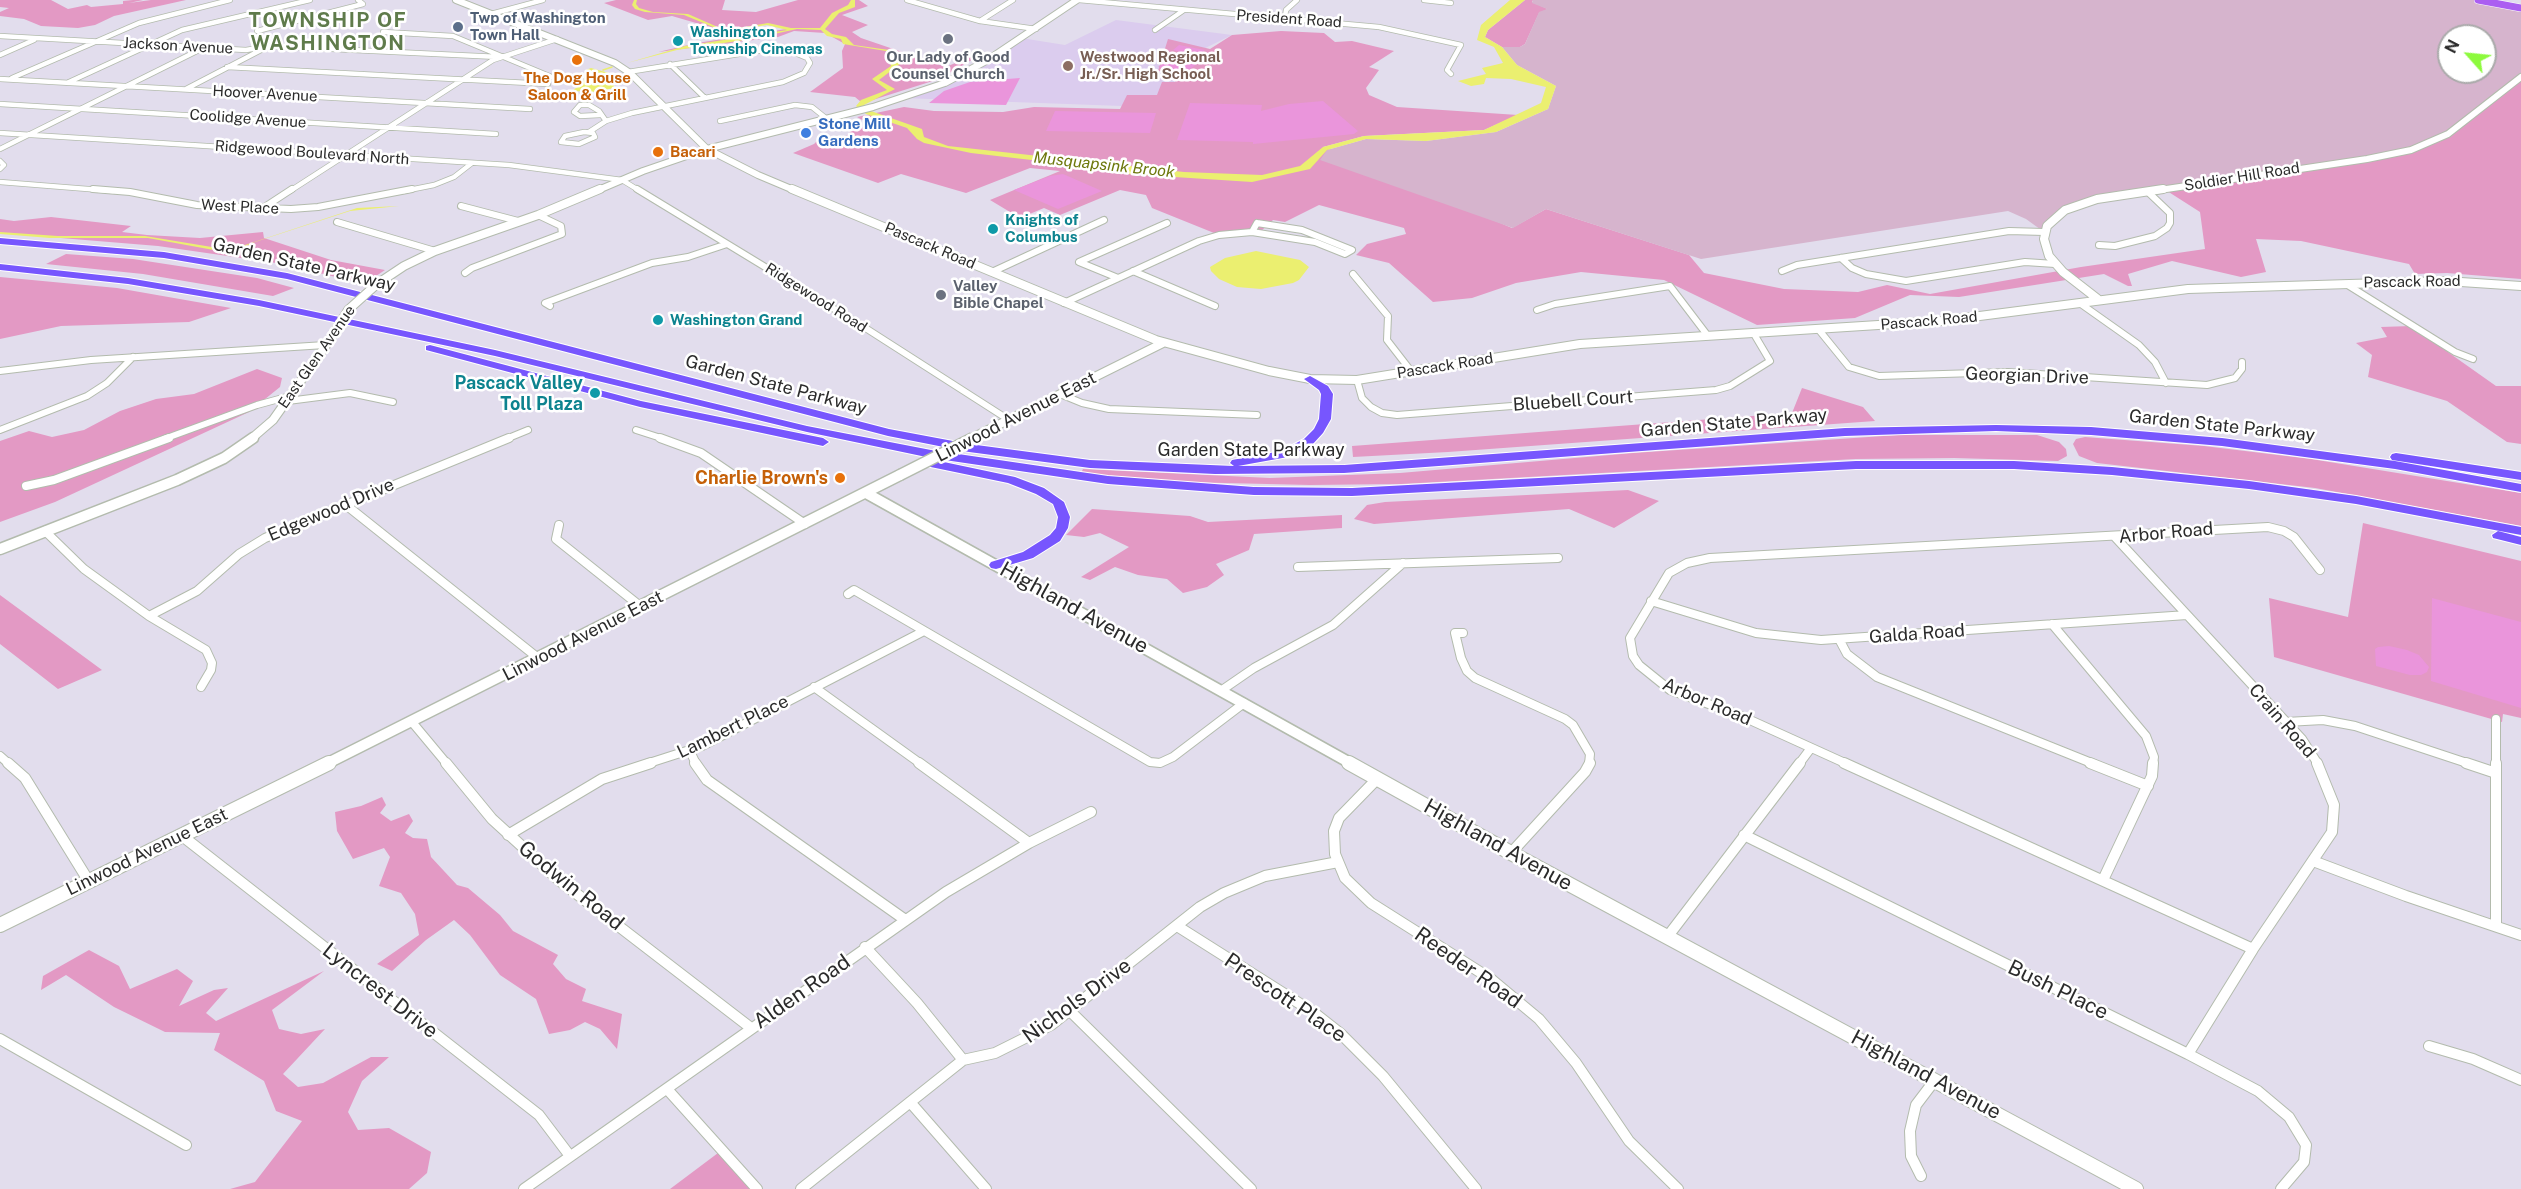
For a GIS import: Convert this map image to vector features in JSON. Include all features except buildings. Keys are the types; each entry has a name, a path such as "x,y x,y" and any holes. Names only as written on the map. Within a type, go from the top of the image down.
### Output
{"highway":[{"name":"Garden State Parkway","path":"0,241 141,252 277,273 871,429 969,448 1090,464 1215,470 1356,468 1845,432 1934,428 2059,430 2156,436 2324,455 2521,488"},
{"name":"Garden State Parkway","path":"0,267 106,278 213,295 484,351 789,425 901,449 1078,477 1254,491"},
{"name":"Garden State Parkway","path":"213,295 430,348 640,404 855,449 1075,481 1214,492 1416,490 1824,466 1918,464 2080,469 2249,485 2356,500 2521,531"},
{"path":"1090,464 1218,464 1254,461 1284,454 1314,437 1325,419 1327,394 1324,388 1310,379"},
{"path":"2156,436 2222,438 2350,452 2432,461 2521,476"},
{"path":"855,449 997,476 1032,487 1054,498 1061,507 1064,517 1062,528 1055,538 1028,555 996,565"},
{"path":"2249,485 2414,516 2521,541"}],"main road":[{"path":"2478,0 2521,8"}],"street":[{"path":"0,83 150,19 230,0"},
{"path":"68,82 202,24 310,0"},
{"path":"257,31 363,4 358,0"},
{"name":"Pascack Road","path":"456,0 609,60 628,72 707,149 758,175 1164,343 1269,371 1310,379 1357,380 1580,344 1930,322 2188,289 2446,281 2521,286"},
{"path":"491,14 543,0"},
{"path":"907,0 980,21 1036,29"},
{"path":"980,21 1013,0"},
{"path":"707,149 873,107 950,80 986,61 1078,0"},
{"name":"President Road","path":"1078,0 1379,27 1419,38 1460,44 1462,46 1447,70 1451,74"},
{"path":"1285,18 1286,10 1297,0"},
{"path":"1424,0 1451,3"},
{"path":"1155,30 1185,10"},
{"path":"383,32 453,36 559,80"},
{"name":"Jackson Avenue","path":"0,36 246,50 269,46 499,57"},
{"path":"0,55 38,38"},
{"path":"262,209 499,57 557,39"},
{"path":"184,89 269,46"},
{"path":"0,149 204,48"},
{"path":"589,132 595,137 585,143 568,144 561,140 574,133 589,132 606,122 664,106 791,79 808,69 810,61 795,53 764,50 628,72"},
{"path":"670,64 705,98"},
{"path":"227,68 548,84"},
{"name":"Soldier Hill Road","path":"2044,232 2057,215 2074,206 2097,199 2376,157 2418,147 2455,130 2521,76"},
{"name":"Hoover Avenue","path":"0,79 530,109"},
{"name":"Coolidge Avenue","path":"0,104 496,134"},
{"path":"600,115 580,116 574,112 580,105 589,105 599,111 606,122"},
{"path":"720,121 795,105 812,107 828,119"},
{"name":"Ridgewood Boulevard North","path":"0,133 472,163 551,169 622,180"},
{"name":"East Glen Avenue","path":"0,549 177,480 224,458 265,428 289,398 348,310 376,284 404,266 435,251 538,215 622,180 707,149"},
{"path":"0,161 4,165 0,169"},
{"name":"West Place","path":"0,182 129,192 197,205 262,209 312,208 425,187 448,180 472,163"},
{"name":"Ridgewood Road","path":"622,180 1009,420"},
{"path":"2099,245 2115,246 2155,236 2167,228 2170,223 2169,213 2148,192"},
{"path":"461,206 518,221"},
{"path":"465,273 472,268 562,234 561,226 538,215"},
{"path":"992,272 1104,220"},
{"path":"337,222 435,251"},
{"path":"1118,278 1079,262 1167,223"},
{"path":"1064,303 1209,238 1252,232 1302,239 1345,254 1352,250 1302,230 1257,223 1252,232"},
{"path":"1782,271 1797,265 2009,231 2044,232 2045,247 2055,264 2099,300"},
{"path":"550,306 545,303 652,263 688,257 727,244"},
{"path":"1841,258 1852,268 1866,274 1906,281 2025,262 2055,264"},
{"path":"1133,271 1215,306"},
{"path":"1353,274 1388,316 1387,340 1411,371"},
{"path":"2346,284 2455,352 2473,359"},
{"path":"1537,310 1555,304 1670,286 1708,336"},
{"path":"2081,304 2139,345 2155,362 2166,383"},
{"name":"Georgian Drive","path":"1818,330 1844,363 1855,370 1871,375 2014,372 2207,385 2227,382 2240,374 2242,362"},
{"name":"Bluebell Court","path":"1357,380 1362,398 1371,407 1382,413 1397,415 1716,390 1730,386 1770,361 1754,334"},
{"path":"0,371 133,357 327,343"},
{"name":"Linwood Avenue East","path":"0,925 412,722 1164,343"},
{"path":"0,430 87,396 107,383 133,357"},
{"path":"26,486 54,480 257,405 289,398 350,393 393,402"},
{"path":"1060,394 1082,403 1119,410 1257,415"},
{"name":"Edgewood Drive","path":"149,616 197,591 251,545 528,430"},
{"path":"636,430 701,453 805,524"},
{"name":"Highland Avenue","path":"866,493 1222,690 1511,854 1668,936 2136,1189"},
{"path":"346,505 538,658"},
{"path":"559,525 556,539 640,606"},
{"name":"Arbor Road","path":"2253,949 1739,715 1670,690 1646,674 1633,656 1630,638 1669,573 1676,568 1710,558 2115,537 2258,527 2284,531 2294,537 2320,570"},
{"path":"45,531 84,569 149,616 206,650 212,663 201,687"},
{"name":"Crain Road","path":"2115,537 2313,754 2322,770 2334,805 2332,832 2253,949 2188,1054"},
{"path":"1298,567 1558,558"},
{"path":"1222,690 1254,668 1333,625 1403,562"},
{"path":"848,594 854,590 1142,759 1158,762 1173,757 1244,703"},
{"name":"Galda Road","path":"1651,601 1756,633 1803,639 1839,639 2187,615"},
{"path":"2052,624 2146,736 2154,757 2154,768 2148,786 2103,880"},
{"name":"Lambert Place","path":"508,835 602,779 642,764 690,751 924,631"},
{"path":"1463,633 1455,633 1461,658 1467,670 1475,678 1565,719 1573,725 1590,754 1590,763 1585,772 1511,854"},
{"path":"1839,639 1847,654 1855,662 1877,677 2148,786"},
{"path":"814,687 1029,843"},
{"path":"2496,719 2496,925"},
{"path":"2286,722 2311,720 2339,722 2496,772"},
{"name":"Godwin Road","path":"412,722 492,819 508,835 560,881 751,1028"},
{"path":"1668,936 1810,748"},
{"path":"690,751 699,771 707,780 904,920"},
{"path":"0,756 25,778 88,880"},
{"name":"Reeder Road","path":"1378,778 1339,818 1334,831 1333,843 1345,878 1371,903 1491,979 1539,1019 1576,1063 1629,1141 1678,1189"},
{"name":"Alden Road","path":"524,1189 946,891 1029,843 1091,812"},
{"name":"Lyncrest Drive","path":"181,835 539,1115 570,1156"},
{"name":"Bush Place","path":"1744,835 2188,1054 2258,1091 2275,1103 2299,1131 2306,1145 2304,1162 2281,1189"},
{"path":"2313,861 2406,896 2521,935"},
{"name":"Nichols Drive","path":"801,1189 963,1060 995,1053 1015,1045 1070,1011 1200,907 1245,883 1289,870 1338,862"},
{"name":"Prescott Place","path":"1178,926 1313,1012 1341,1034 1383,1076 1476,1189"},
{"path":"865,947 917,1003 963,1060"},
{"path":"1070,1011 1251,1189"},
{"path":"0,1039 186,1145"},
{"path":"2429,1046 2473,1059 2521,1080"},
{"path":"1921,1176 1911,1156 1910,1131 1916,1105 1935,1080"},
{"path":"667,1089 757,1189"},
{"path":"910,1102 986,1189"}],"shaded area":[{"path":"0,0 51,0 68,9 87,5 91,7 123,4 123,1 133,0 143,0 129,3 151,0 186,0 114,16 95,25 78,28 41,26 24,19 0,16 0,12 9,8 0,7"},
{"path":"616,0 725,0 722,10 756,12 798,0 859,0 868,6 842,15 868,25 852,32 861,38 946,67 969,57 975,58 939,79 860,104 861,102 855,97 810,92 843,68 842,51 845,44 825,33 794,31 778,37 658,52 697,43 786,29 770,24 720,30 672,16 648,20 604,3"},
{"path":"1525,0 1533,0 1532,2 1548,9 1539,13 1525,44 1520,47 1502,47 1485,37 1488,30"},
{"path":"1533,0 2478,0 2521,8 2521,77 2455,130 2411,150 2074,206 2044,232 2026,219 2008,211 1701,259 1546,209 1513,228 1320,160 1327,150 1366,139 1426,141 1496,132 1548,109 1556,86 1517,65 1502,47 1520,47 1525,44 1539,12 1547,9 1532,3"},
{"name":"Westwood Regional Jr./Sr. High School","path":"1116,20 1232,35 1158,71 1177,72 1175,83 1158,95 1128,95 1122,106 903,98 930,89 1021,38 1065,45"},
{"path":"1281,31 1324,33 1335,42 1352,41 1394,51 1369,67 1379,70 1366,88 1369,95 1397,107 1518,115 1484,130 1364,136 1323,147 1512,228 1546,209 1689,255 1704,273 1784,289 1858,292 1887,285 1930,294 2081,267 2205,249 2200,212 2164,189 2521,77 2521,279 2447,273 2415,274 2409,264 2301,241 2256,239 2266,272 2241,277 2172,261 2128,274 2132,286 2104,274 1959,297 1910,295 1855,318 1757,325 1664,280 1581,272 1516,283 1472,298 1433,302 1389,263 1356,255 1367,244 1406,234 1404,228 1319,205 1285,222 1273,220 1260,232 1219,235 1152,208 1146,195 1120,190 1060,215 1044,208 1020,218 990,200 1060,171 1030,168 966,193 901,174 878,183 793,153 814,144 820,138 845,137 853,129 873,126 857,117 904,107 934,111 1003,112 1034,107 1120,109 1127,95 1157,95 1162,82 1175,82 1177,72 1158,71 1168,39 1210,49 1232,35"},
{"path":"1179,45 1205,50 1200,54 1208,56 1186,72 1158,67 1181,52 1173,50"},
{"path":"1020,78 1006,105 929,103 944,91 970,82"},
{"path":"1323,101 1358,131 1354,134 1253,144 1253,142 1177,140 1190,103 1262,105 1261,111 1289,104"},
{"path":"1055,111 1156,113 1150,133 1046,131"},
{"path":"1063,174 1102,191 1058,209 1014,190 1050,176"},
{"path":"51,217 131,226 122,232 147,235 200,238 263,232 264,238 331,260 385,270 364,284 283,264 158,246 0,233 0,219 14,221"},
{"path":"66,254 133,259 257,278 294,288 273,296 143,274 46,264"},
{"path":"0,277 117,288 231,308 189,322 61,326 0,339"},
{"path":"2411,326 2496,386 2521,386 2521,444 2507,442 2447,401 2368,377 2372,355 2356,343 2387,337 2381,327"},
{"path":"257,369 282,378 280,387 249,412 55,502 0,522 0,441 29,431 52,437 84,430 120,411 156,399 194,394"},
{"path":"1802,388 1863,407 1875,421 1353,457 1352,446 1792,413"},
{"path":"1898,435 2037,435 2059,442 2066,449 2067,456 2058,461 1954,458 1856,459 1401,484 1310,485 1182,482 1081,473 1083,469 1270,478 1400,473 1633,453"},
{"path":"2085,437 2204,446 2311,459 2521,493 2521,526 2315,488 2097,463 2079,456 2073,444 2076,439"},
{"path":"1628,490 1659,501 1614,528 1569,509 1374,524 1354,519 1367,505 1385,502"},
{"path":"1092,509 1190,516 1208,522 1342,515 1342,528 1254,534 1249,550 1216,564 1224,575 1207,587 1183,593 1167,579 1138,575 1115,567 1090,580 1081,577 1129,547 1100,533 1084,537 1066,535"},
{"path":"2363,523 2521,561 2521,718 2503,714 2502,722 2274,657 2269,598 2348,617"},
{"path":"0,595 102,670 58,689 0,644"},
{"path":"2432,598 2521,622 2521,708 2431,681"},
{"path":"2389,646 2419,655 2429,667 2427,672 2421,675 2410,675 2376,666 2375,649"},
{"path":"382,797 386,805 380,813 391,821 409,814 413,821 405,833 413,838 427,839 431,857 457,885 468,888 500,915 513,931 558,955 553,964 566,979 586,989 582,1001 622,1014 617,1049 600,1029 585,1022 570,1030 549,1034 536,999 500,975 470,935 454,920 426,940 392,971 377,964 419,935 415,914 401,893 379,886 390,857 384,848 353,859 337,831 335,812 361,806"},
{"path":"89,950 119,966 130,989 177,969 193,981 179,1006 214,990 228,988 206,1013 216,1021 324,971 272,1010 279,1029 301,1034 325,1029 283,1074 298,1087 323,1083 371,1057 389,1057 362,1081 348,1112 358,1130 389,1128 431,1152 427,1173 409,1189 230,1189 255,1182 302,1121 276,1111 264,1081 214,1050 220,1033 165,1032 114,1007 66,975 41,990 43,976"},
{"path":"722,1150 757,1189 670,1189"}],"water":[{"name":"Musquapsink Brook","path":"634,0 637,0 636,4 639,8 653,12 688,14 720,28 734,29 768,23 791,28 820,28 832,13 848,5 851,0 855,0 855,7 839,13 825,29 832,34 846,37 854,45 889,50 900,64 879,80 895,89 864,105 871,111 922,129 924,137 948,146 1184,172 1262,175 1300,166 1323,147 1364,136 1484,130 1541,103 1546,87 1511,79 1486,78 1484,84 1471,86 1458,81 1486,74 1482,68 1503,63 1494,47 1477,40 1481,25 1510,0 1525,0 1488,30 1485,37 1502,47 1517,65 1556,86 1548,109 1496,132 1426,141 1366,139 1327,150 1310,169 1252,182 1128,174 1118,170 971,153 924,143 907,128 866,114 856,106 861,100 887,90 872,79 891,66 886,51 843,44 841,39 827,36 821,30 797,29 751,39 677,50 627,63 685,46 787,30 767,25 734,30 718,29 684,15 645,12 635,9 632,5"},
{"path":"591,68 609,73 614,79 614,88 597,92 571,91 583,84 586,70"},
{"path":"399,206 350,211 255,242 230,253 148,238 50,238 0,234 0,232 58,236 145,236 230,250 357,208"},
{"path":"1256,251 1300,260 1309,267 1299,280 1293,283 1261,289 1237,287 1219,279 1211,271 1210,267 1225,258"}],"waterway":[{"path":"603,70 612,67"}],"place":[{"name":"Twp of Washington Town Hall","path":"458,27"},
{"name":"Our Lady of Good Counsel Church","path":"948,39"},
{"name":"Washington Township Cinemas","path":"678,41"},
{"name":"The Dog House Saloon & Grill","path":"577,60"},
{"name":"Westwood Regional Jr./Sr. High School","path":"1068,66"},
{"name":"Stone Mill Gardens","path":"806,133"},
{"name":"Bacari","path":"658,152"},
{"name":"Knights of Columbus","path":"993,229"},
{"name":"Valley Bible Chapel","path":"941,295"},
{"name":"Washington Grand","path":"658,320"},
{"name":"Pascack Valley Toll Plaza","path":"595,393"},
{"name":"Charlie Brown's","path":"840,478"}],"district":[{"name":"TOWNSHIP OF WASHINGTON","path":"328,32"}]}
